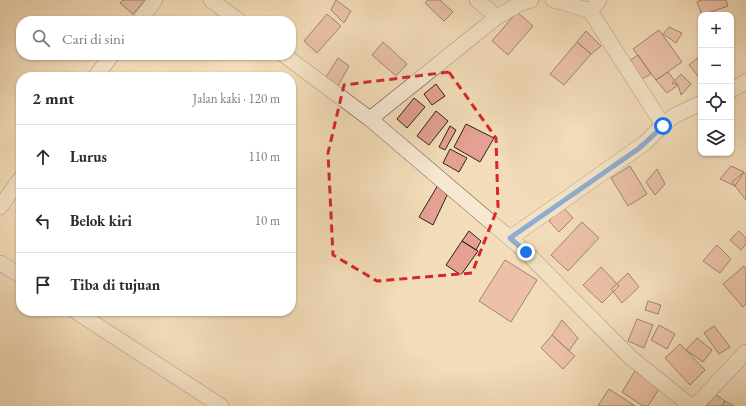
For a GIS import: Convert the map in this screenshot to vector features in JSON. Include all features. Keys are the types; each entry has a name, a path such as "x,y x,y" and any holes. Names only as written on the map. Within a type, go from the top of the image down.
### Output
{"street":[{"path":"143,16 155,0"},
{"path":"211,0 232,16"},
{"path":"477,0 497,17"},
{"path":"370,119 497,17 521,3 531,0"},
{"path":"553,0 595,5 663,126"},
{"path":"99,72 108,60"},
{"path":"291,60 370,119 510,238 526,252 630,357 691,406"},
{"path":"734,88 746,81"},
{"path":"510,238 638,149 674,116 698,104"},
{"path":"0,207 16,185"},
{"path":"0,263 16,273"},
{"path":"83,316 221,406"},
{"path":"695,406 746,352"}],"highlighted area":[{"path":"449,72 496,138 498,207 472,273 377,281 333,255 328,153 344,85"}],"building":[{"path":"123,0 145,0 133,14 120,3"},
{"path":"336,0 351,11 344,23 331,10"},
{"path":"428,0 440,0 453,12 444,21 425,3"},
{"path":"702,0 726,0 728,6 711,12 701,12 697,2"},
{"path":"517,12 533,26 508,55 492,41"},
{"path":"327,14 341,26 317,53 304,41"},
{"path":"669,27 682,33 676,43 663,34"},
{"path":"659,30 682,62 656,80 633,49"},
{"path":"586,31 601,46 591,54 577,42"},
{"path":"383,42 407,64 396,76 372,55"},
{"path":"577,42 591,54 564,85 550,74"},
{"path":"638,55 651,74 636,82 626,63"},
{"path":"338,58 349,66 338,86 326,77"},
{"path":"698,58 698,76 689,65"},
{"path":"668,72 678,85 667,93 656,80"},
{"path":"681,74 691,84 681,95 678,85 672,83"},
{"path":"436,84 445,96 432,105 424,94"},
{"path":"414,98 425,107 407,128 397,119"},
{"path":"436,111 448,121 429,145 417,136"},
{"path":"466,124 494,138 480,162 454,147"},
{"path":"450,126 456,130 445,150 439,147"},
{"path":"450,149 467,158 459,172 443,163"},
{"path":"630,166 647,194 628,206 611,178"},
{"path":"731,166 744,172 735,186 720,179"},
{"path":"657,169 665,184 655,195 646,182"},
{"path":"744,172 746,174 746,200 732,182"},
{"path":"438,185 449,191 433,225 419,217"},
{"path":"563,207 573,218 559,232 549,221"},
{"path":"582,222 599,238 568,271 551,255"},
{"path":"469,231 481,241 476,250 462,241"},
{"path":"739,231 746,238 746,244 741,250 730,240"},
{"path":"462,241 478,251 461,275 446,265"},
{"path":"717,245 731,259 720,273 703,261"},
{"path":"505,260 537,280 511,322 479,301"},
{"path":"744,266 746,269 746,304 743,307 723,284"},
{"path":"601,267 619,286 602,303 583,285"},
{"path":"628,273 639,287 622,303 611,289"},
{"path":"648,301 661,305 658,314 645,310"},
{"path":"637,319 653,325 644,348 628,341"},
{"path":"562,320 578,338 569,351 552,335"},
{"path":"659,325 675,334 667,349 651,340"},
{"path":"714,326 730,347 719,354 704,333"},
{"path":"552,335 575,356 563,369 541,348"},
{"path":"697,338 712,350 703,362 686,350"},
{"path":"680,344 705,370 690,385 665,358"},
{"path":"635,371 659,389 648,406 643,406 622,392"},
{"path":"609,389 635,406 598,406"},
{"path":"715,394 725,401 722,406 707,406"},
{"path":"725,401 734,406 722,406"}],"route":[{"path":"526,252 510,238 638,149 663,126"}]}
